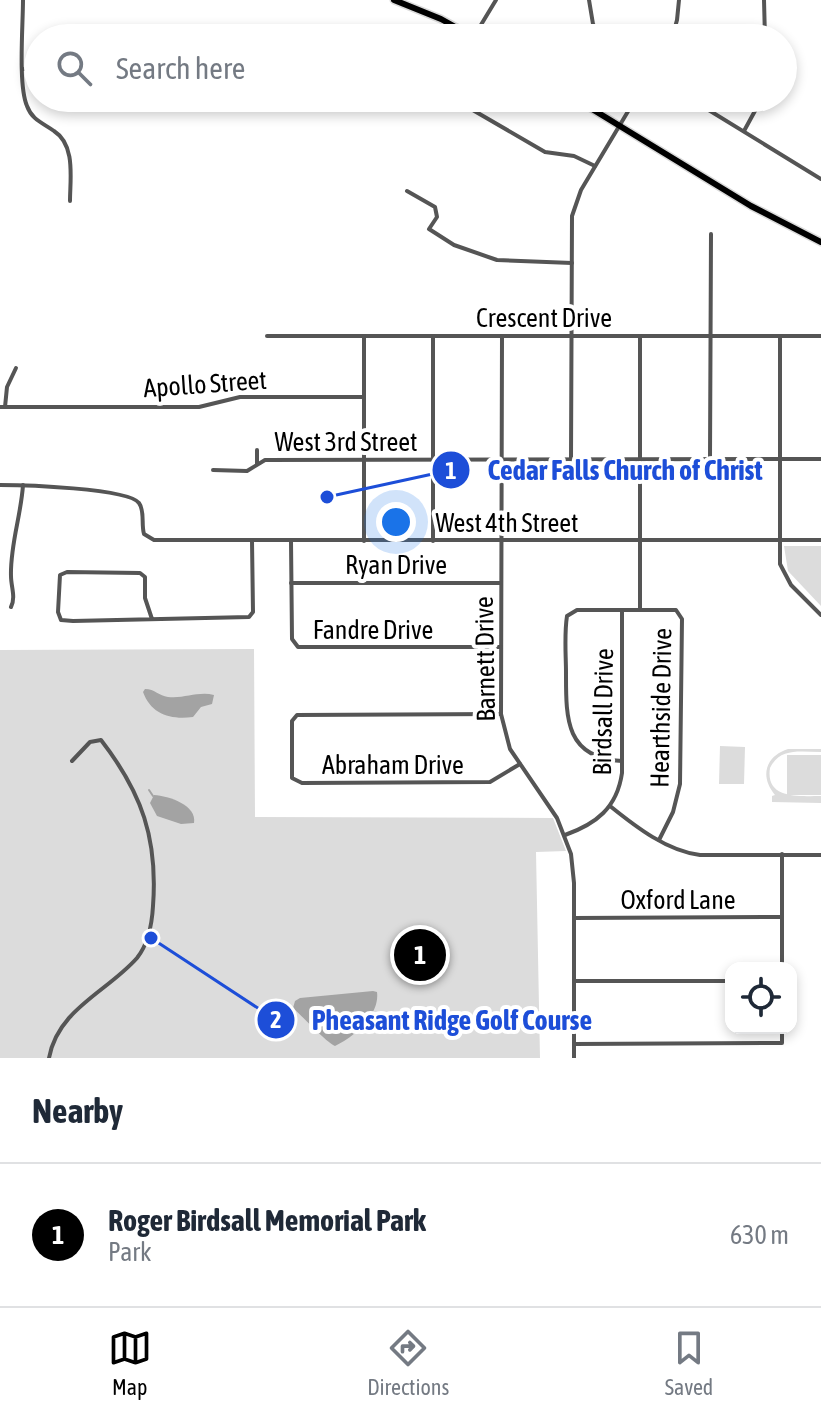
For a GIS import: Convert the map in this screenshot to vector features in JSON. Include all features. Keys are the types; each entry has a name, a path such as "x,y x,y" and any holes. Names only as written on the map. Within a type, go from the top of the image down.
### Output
{"main road":[{"path":"394,0 450,24"},
{"path":"597,112 751,206 821,242"}],"street":[{"path":"23,0 24,99"},
{"path":"482,24 496,0"},
{"path":"589,0 593,24"},
{"path":"676,24 679,0"},
{"path":"764,0 765,24"},
{"path":"30,112 39,122 58,133 69,153 70,201"},
{"path":"476,112 545,152 574,156 595,166"},
{"path":"571,460 574,209 581,190 628,112"},
{"path":"712,112 820,178"},
{"path":"744,131 754,112"},
{"path":"407,191 435,207 437,217 429,229 454,245 497,260 572,263"},
{"path":"710,459 711,234"},
{"name":"Crescent Drive","path":"267,336 821,336"},
{"path":"364,336 364,541"},
{"path":"433,336 433,541"},
{"name":"Barnett Drive","path":"502,336 501,714 507,741 565,835 574,873 574,1058"},
{"path":"622,761 591,753 570,729 566,711 566,619 574,610 640,609 640,336"},
{"path":"780,336 780,564 787,580 821,615"},
{"path":"2,407 16,368"},
{"name":"Apollo Street","path":"2,407 199,407 240,397 364,397"},
{"name":"West 3rd Street","path":"257,450 257,464"},
{"name":"West 3rd Street","path":"213,470 247,471 265,460 821,459"},
{"path":"0,485 23,485 21,514 11,558 14,600 11,607"},
{"name":"West 4th Street","path":"23,485 130,497 141,507 146,536 154,540 821,540"},
{"path":"152,619 145,598 145,577 140,573 67,572 60,575 58,612 61,620 152,619 251,615 252,541"},
{"path":"291,541 291,583"},
{"name":"Ryan Drive","path":"291,583 501,583"},
{"name":"Fandre Drive","path":"291,583 292,639 294,645 301,648 501,647"},
{"name":"Birdsall Drive","path":"565,835 593,823 610,806 619,787 622,761 622,609"},
{"name":"Hearthside Drive","path":"640,609 676,610 682,619 681,775 676,803 659,840"},
{"name":"Abraham Drive","path":"501,714 297,715 292,721 292,778 302,783 490,782 520,764"},
{"path":"49,1058 54,1040 67,1020 137,958 150,931 153,901 154,868 150,833 129,780 101,740 90,742 72,761"},
{"path":"610,806 678,851 700,855 821,855"},
{"path":"782,854 782,962"},
{"name":"Oxford Lane","path":"574,918 782,917"},
{"path":"574,981 725,981"},
{"path":"574,1044 782,1043 782,1034"}],"shaded area":[{"path":"784,546 821,546 821,606 788,571"},
{"path":"254,649 255,817 553,818 566,851 536,852 540,1058 0,1058 0,650"},
{"path":"145,689 168,697 214,695 212,704 201,707 193,717 177,717 162,714 151,706 143,692"},
{"path":"720,746 745,747 744,784 719,784"},
{"path":"788,749 821,749 821,752 792,752 779,757 770,768 773,786 786,794 821,796 821,803 772,802 775,795 767,781 767,768 774,756"},
{"path":"787,755 821,755 821,795 787,795"},
{"path":"154,795 187,806 194,823 181,824 157,816 150,803"},
{"path":"377,992 377,1001 370,1017 350,1037 335,1046 293,1008 300,998"}],"waterway":[{"path":"149,790 153,796"}],"place":[{"name":"Cedar Falls Church of Christ","path":"327,497"},
{"name":"Pheasant Ridge Golf Course","path":"151,938"},
{"name":"Roger Birdsall Memorial Park","path":"420,955"}]}
